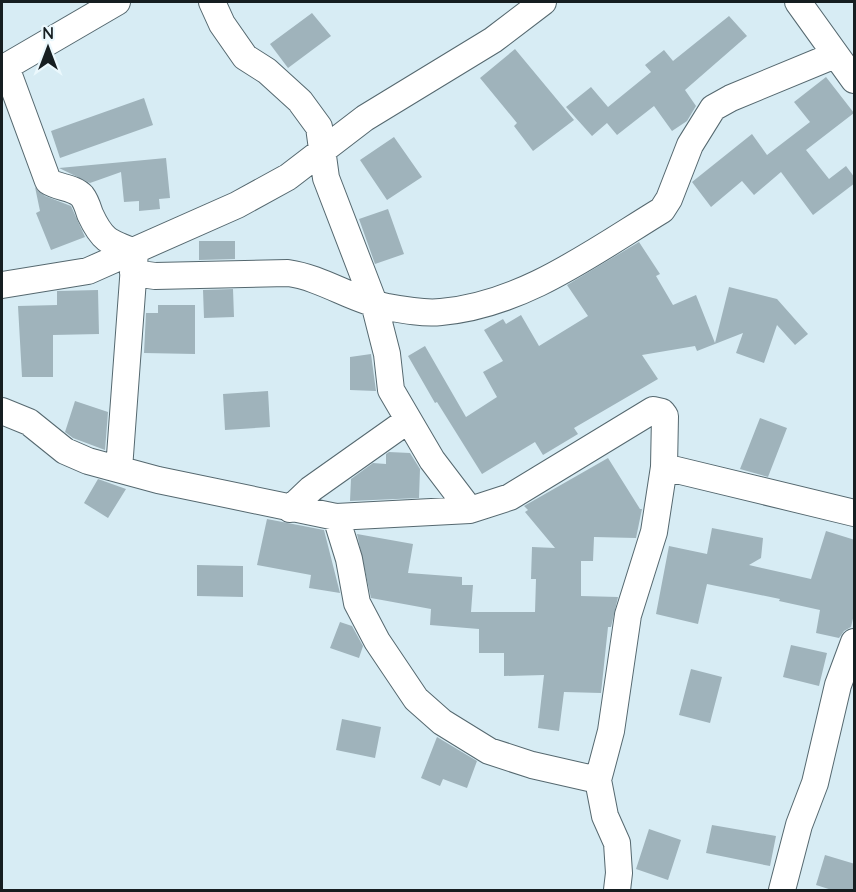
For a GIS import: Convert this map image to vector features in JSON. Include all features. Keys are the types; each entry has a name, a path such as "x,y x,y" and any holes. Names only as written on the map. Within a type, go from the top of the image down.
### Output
{"street":[{"path":"117,2 4,68 48,181 58,188 75,190 82,196 98,232 106,241 155,276 288,273 309,276 357,299 439,313 478,306 533,287 662,210 669,199 690,145 713,108 731,98 835,55"},
{"path":"212,2 222,24 245,57 267,71 300,101 319,128 326,178 374,303 387,354 391,390 407,421 432,460 470,510"},
{"path":"2,285 134,263 162,236 196,224 288,177 365,118 493,40 543,2"},
{"path":"798,2 855,80"},
{"path":"119,469 134,263"},
{"path":"2,411 29,422 64,451 119,469 290,509 336,517 470,510 510,497 653,410 662,412 665,416 664,467 654,532 628,615 611,731 598,780 605,816 617,843 619,873 617,891"},
{"path":"290,509 311,489 407,421"},
{"path":"664,467 855,513"},
{"path":"336,517 349,560 357,603 377,641 416,699 442,722 489,751 532,765 598,780"},
{"path":"782,891 799,825 815,783 838,685 855,642"}],"building":[{"path":"312,13 331,36 288,68 270,44"},
{"path":"729,16 747,36 685,90 696,106 687,121 672,131 654,106 617,135 607,123 592,136 566,107 591,87 608,107 651,72 645,65 664,50 673,61"},
{"path":"515,49 574,120 533,151 514,126 517,123 480,78"},
{"path":"826,77 854,113 806,150 829,179 846,166 855,178 855,183 813,215 781,172 754,195 742,181 711,207 692,182 752,134 767,155 810,122 794,102"},
{"path":"144,98 153,125 60,158 51,131"},
{"path":"394,137 422,177 387,200 360,160"},
{"path":"166,158 170,198 159,199 160,209 139,211 139,201 124,202 121,172 90,183 59,168"},
{"path":"35,187 45,196 71,206 85,237 51,250 36,213 40,211"},
{"path":"388,209 404,254 375,264 359,219"},
{"path":"199,241 235,241 235,259 199,260"},
{"path":"639,242 660,274 656,276 673,305 696,295 715,343 729,287 777,299 808,334 795,345 777,325 764,363 736,353 743,333 697,351 695,346 642,355 658,379 574,428 578,434 543,455 535,442 482,474 437,402 435,403 408,356 425,346 466,417 497,397 483,372 503,361 484,330 503,319 506,324 521,315 539,346 588,316 567,285"},
{"path":"233,289 234,317 204,318 203,290"},
{"path":"98,290 99,334 53,335 53,377 22,377 18,306 57,305 57,291"},
{"path":"158,305 195,305 195,354 144,353 146,313 158,313"},
{"path":"371,354 376,391 350,390 350,357"},
{"path":"268,391 270,427 225,430 223,394"},
{"path":"75,401 108,412 105,450 73,438 65,432"},
{"path":"760,418 787,428 768,477 740,469"},
{"path":"389,452 410,453 420,469 419,498 350,501 351,479 373,463 386,464 386,454"},
{"path":"608,458 642,509 636,538 594,537 593,561 581,561 581,596 618,597 611,627 608,627 601,693 564,692 559,731 538,728 544,675 504,676 504,653 479,653 479,629 430,625 431,609 371,598 357,534 413,544 408,573 462,577 462,585 473,585 471,612 535,612 536,579 531,579 532,547 555,548 525,512 528,510 524,506"},
{"path":"98,479 126,489 108,518 84,503"},
{"path":"267,519 324,530 340,593 309,588 311,575 257,565"},
{"path":"712,528 763,538 761,558 749,565 811,579 826,531 855,540 855,610 851,627 839,638 816,633 820,610 707,584 698,624 656,614 669,546 707,554"},
{"path":"197,565 243,566 243,597 197,596"},
{"path":"340,622 352,626 363,646 359,658 330,648"},
{"path":"791,645 827,653 819,686 783,677"},
{"path":"691,669 722,677 710,723 679,715"},
{"path":"342,719 381,727 375,758 336,750"},
{"path":"437,737 477,761 467,788 443,779 440,786 421,778"},
{"path":"712,825 776,836 770,866 706,853"},
{"path":"649,829 681,840 668,880 636,869"},
{"path":"825,855 855,864 855,891 835,891 816,885"}]}
